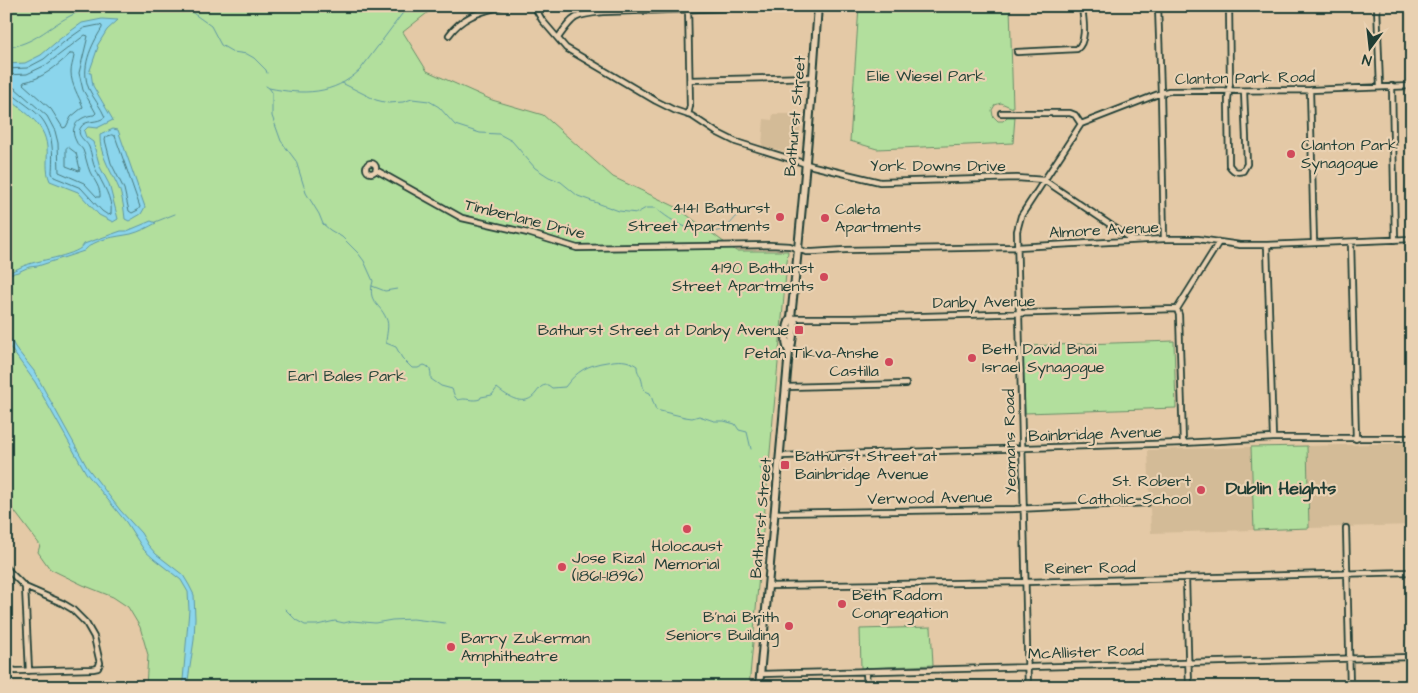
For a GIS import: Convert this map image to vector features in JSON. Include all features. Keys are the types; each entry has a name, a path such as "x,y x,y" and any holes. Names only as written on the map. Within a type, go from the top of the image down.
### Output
{"main road":[{"name":"Bathurst Street","path":"760,687 789,351 792,349 794,333 792,318 818,6"}],"street":[{"path":"450,35 456,26 467,17 502,6"},
{"name":"York Downs Drive","path":"534,6 542,20 566,48 656,101 688,114 736,142 880,182 1017,178 1044,180 1134,241"},
{"path":"558,38 570,22 581,14 688,8 791,6"},
{"path":"1017,52 1077,49 1082,43 1083,37 1082,6"},
{"path":"1158,6 1162,92 1164,239"},
{"path":"1229,6 1229,165 1237,172 1243,171 1247,164 1244,91"},
{"path":"1377,6 1380,86"},
{"path":"688,8 690,80 690,106 688,114"},
{"path":"690,80 813,76"},
{"path":"1392,86 1395,240"},
{"name":"Clanton Park Road","path":"1081,124 1162,92 1169,91 1310,90 1412,86"},
{"path":"1310,90 1314,243"},
{"path":"1001,113 1070,112 1076,115 1081,124"},
{"name":"Yeomans Road","path":"1028,687 1017,231 1021,216 1081,124"},
{"name":"Timberlane Drive","path":"376,170 462,218 534,234 576,248 770,245 790,246 798,249"},
{"name":"Almore Avenue","path":"798,249 813,252 1017,247 1164,239 1198,239 1267,246 1412,239"},
{"path":"1183,443 1179,315 1177,309 1219,242"},
{"path":"1351,243 1356,439"},
{"path":"1267,246 1272,438"},
{"name":"Danby Avenue","path":"792,318 1177,309"},
{"path":"786,387 906,384"},
{"name":"Bainbridge Avenue","path":"780,456 1023,449 1272,438 1412,438"},
{"name":"Verwood Avenue","path":"774,513 1024,509 1147,503"},
{"path":"1346,528 1350,687"},
{"path":"6,568 25,587 62,603 72,609 86,623 94,637 100,664 98,668 16,672 6,669"},
{"name":"Reiner Road","path":"769,586 1026,582 1412,572"},
{"path":"1186,578 1188,687"},
{"path":"25,587 29,671"},
{"name":"McAllister Road","path":"761,674 1412,657"},
{"path":"866,671 867,687"}],"shaded area":[{"path":"773,114 802,114 797,155 762,146 764,119 772,120"},
{"path":"1412,443 1412,525 1309,528 1307,446"},
{"name":"St. Robert Catholic School","path":"1251,447 1254,530 1151,533 1148,450"}],"green space":[{"name":"Earl Bales Park","path":"6,6 436,6 403,32 427,71 492,100 543,115 613,177 676,207 736,251 788,251 749,687 146,687 148,655 140,627 128,607 113,597 50,569 38,552 40,545 6,500"},
{"name":"Elie Wiesel Park","path":"859,6 1010,6 1013,108 1001,103 995,105 992,110 993,116 998,121 1003,121 1007,117 1015,117 1013,143 877,149 850,141"},
{"path":"1174,341 1176,408 1025,413 1023,346"},
{"path":"1307,446 1309,528 1254,530 1251,447"},
{"path":"931,627 933,665 861,668 860,629"}],"water":[{"path":"102,19 118,20 107,30 97,46 89,73 91,73 93,86 113,120 97,128 88,127 84,131 86,137 93,142 100,167 109,184 118,219 113,222 99,215 78,192 50,181 47,169 47,147 42,131 32,118 6,96 6,64 25,63 41,55 82,23"},
{"path":"113,129 118,130 145,207 141,214 129,221 125,219 120,191 104,157 100,143 100,135"},
{"path":"151,221 156,223 137,232 112,237 94,243 84,251 6,275 6,273 26,265 68,254 81,248 84,244 121,231 127,231"},
{"path":"6,330 15,347 34,371 87,467 120,510 141,533 148,545 156,554 183,575 189,585 194,595 195,618 194,640 187,687 183,687 183,680 189,610 188,592 181,580 144,550 126,522 86,473 35,382 6,342"}],"waterway":[{"path":"6,48 25,43 70,16 92,6"},
{"path":"97,6 119,6"},
{"path":"183,6 211,26 221,45 233,52 247,54 254,58 267,73"},
{"path":"266,86 294,92 306,92 329,89 340,84 360,70 408,6"},
{"path":"342,83 376,100 388,103 412,99 429,101 439,107 455,125 480,133 499,134 512,141 535,168 561,182 578,196 619,211 637,213 646,208 656,208 686,227 704,232 713,232 726,227 744,211 757,210"},
{"path":"269,88 272,92 272,116 281,141 296,161 306,193 323,224 342,237 364,261 373,281 373,298 387,321 386,343 396,347 402,358 412,368 424,365 428,367 431,372 431,379 441,386 452,389 458,400 480,399 481,397 492,395 497,388 516,400 527,400 541,387 548,385 552,388 565,387 578,373 588,367 611,361 626,361 637,366 643,387 645,391 650,393 656,410 685,417 699,416 714,421 735,424 739,430 747,432 751,449"},
{"path":"155,222 175,214"},
{"path":"372,286 385,291 397,289"},
{"path":"760,468 767,479"},
{"path":"285,609 296,620 305,625 317,625 335,621 344,623 352,621 375,623 413,619 445,623"}],"place":[{"name":"Clanton Park Synagogue","path":"1291,154"},
{"name":"4141 Bathurst Street Apartments","path":"780,217"},
{"name":"Caleta Apartments","path":"825,218"},
{"name":"4190 Bathurst Street Apartments","path":"824,277"},
{"name":"Bathurst Street at Danby Avenue","path":"799,330"},
{"name":"Beth David Bnai Israel Synagogue","path":"972,358"},
{"name":"Petah Tikva-Anshe Castilla","path":"889,362"},
{"name":"Bathurst Street at Bainbridge Avenue","path":"785,465"},
{"name":"St. Robert Catholic School","path":"1201,490"},
{"name":"Holocaust Memorial","path":"687,529"},
{"name":"Jose Rizal (1861-1896)","path":"562,567"},
{"name":"Beth Radom Congregation","path":"842,604"},
{"name":"B'nai Brith Seniors Building","path":"789,626"},
{"name":"Barry Zukerman Amphitheatre","path":"451,647"}],"district":[{"name":"Dublin Heights","path":"1281,488"}]}
